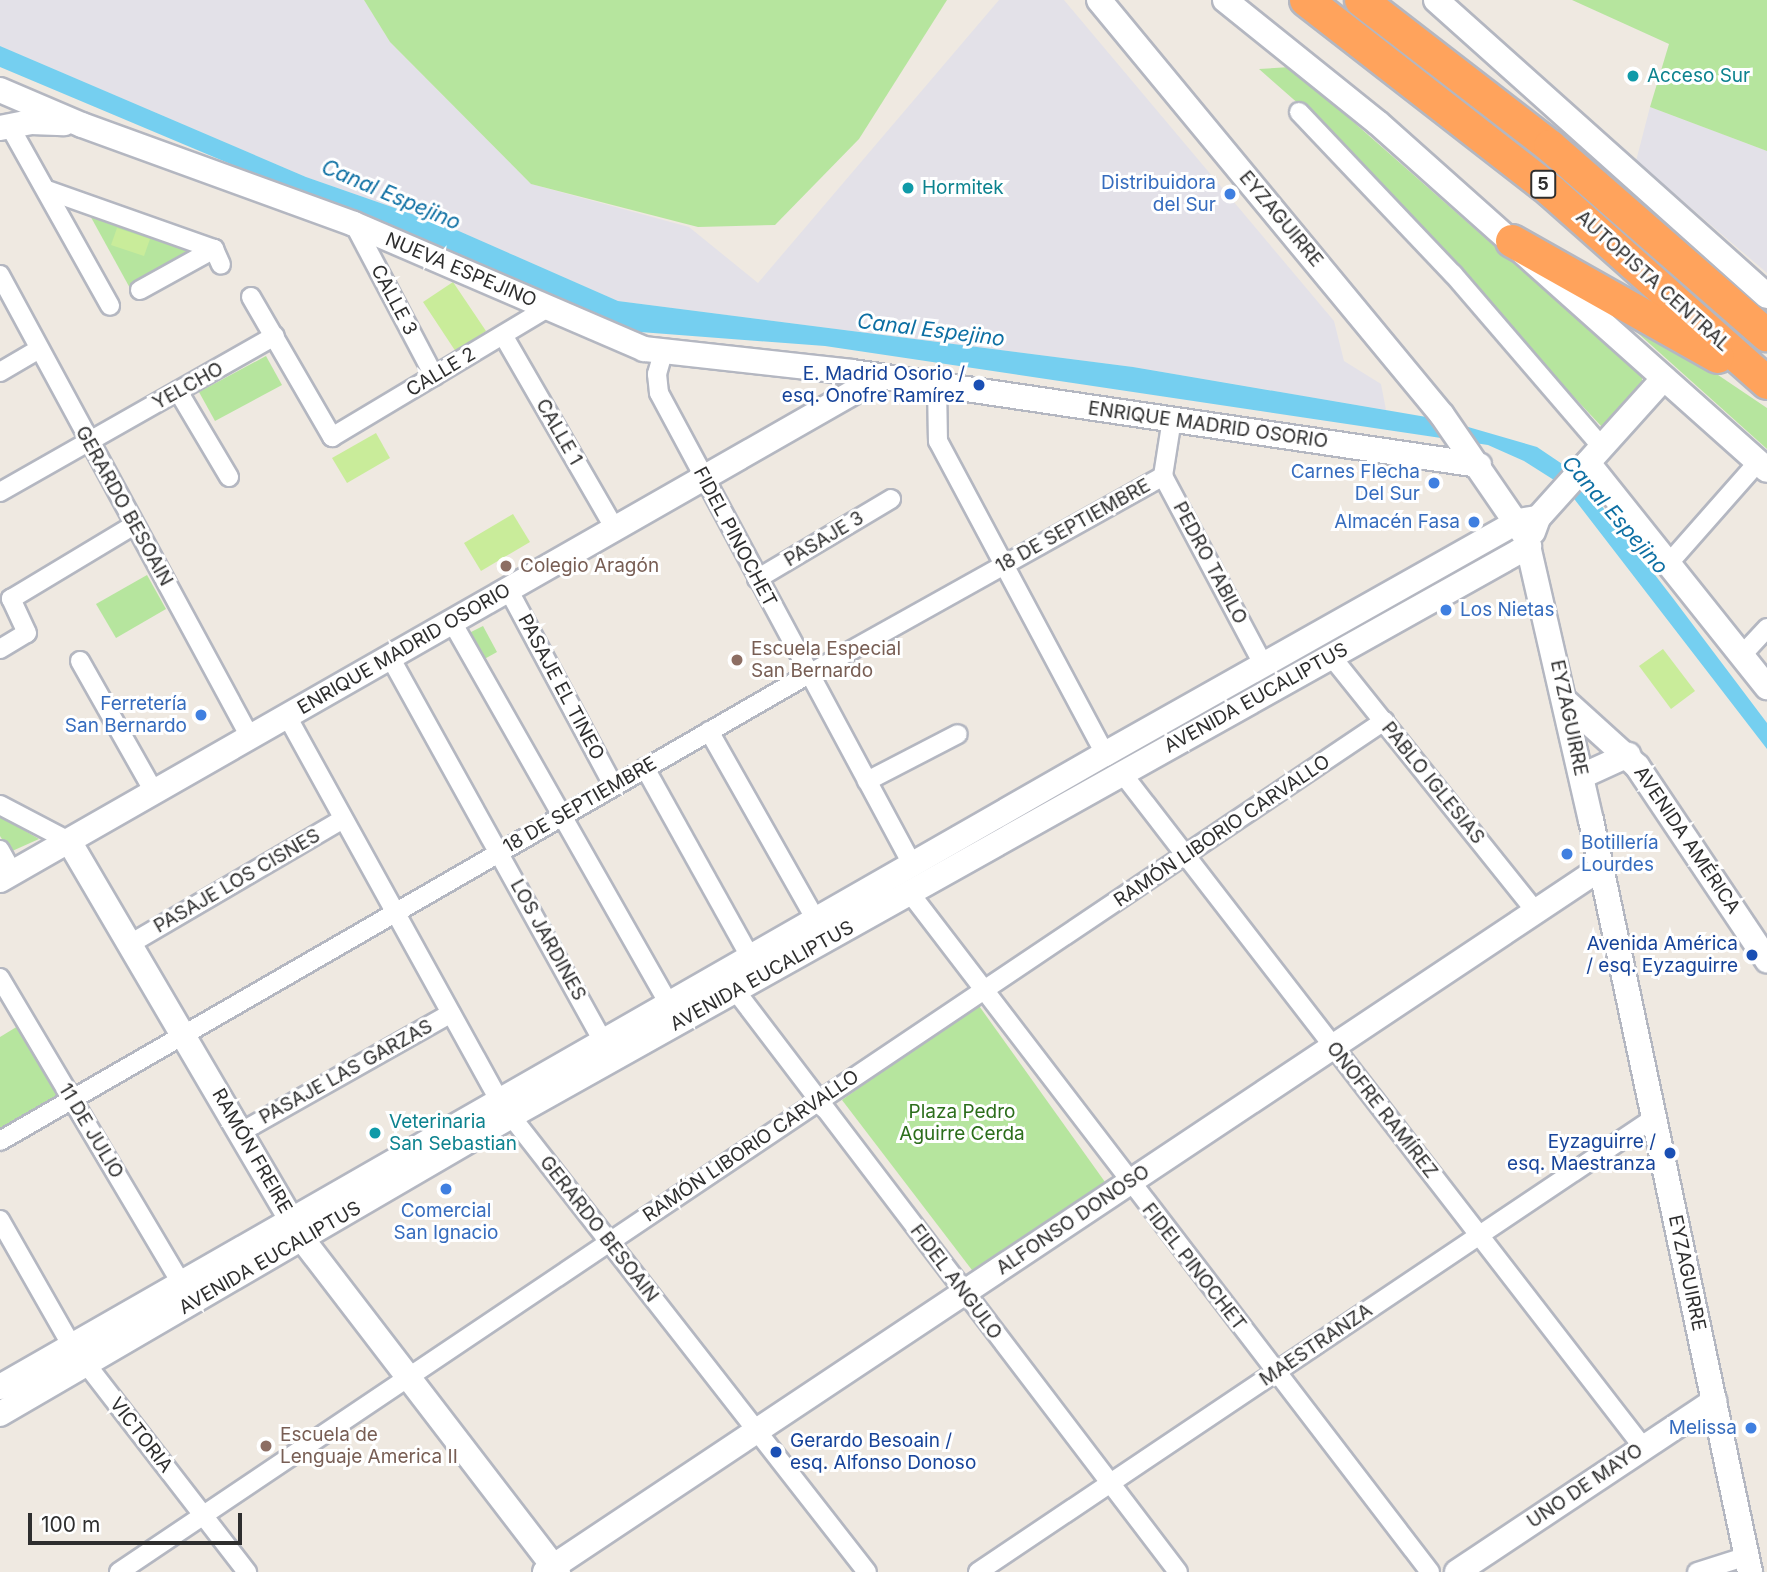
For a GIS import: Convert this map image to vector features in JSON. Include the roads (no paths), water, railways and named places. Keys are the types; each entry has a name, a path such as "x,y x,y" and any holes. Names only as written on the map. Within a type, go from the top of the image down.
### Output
{"highway":[{"name":"AUTOPISTA CENTRAL","path":"1306,0 1551,191 1767,383"},
{"name":"AUTOPISTA CENTRAL","path":"1361,0 1550,146 1767,335"},
{"path":"1512,241 1686,338 1767,390"}],"main road":[{"name":"EYZAGUIRRE","path":"1099,0 1474,457 1528,519"},
{"path":"1225,0 1338,89 1762,466"},
{"path":"1436,0 1767,296"},
{"path":"3,92 5,126 43,121 82,125"},
{"name":"NUEVA ESPEJINO","path":"3,92 82,125 355,224 549,307 629,345 663,353 937,385"},
{"path":"818,371 855,392"},
{"name":"ENRIQUE MADRID OSORIO","path":"6,876 880,377"},
{"path":"1529,546 1528,519 1555,500 1664,378"},
{"name":"ENRIQUE MADRID OSORIO","path":"937,385 1172,419 1474,457"},
{"path":"1590,460 1767,687"},
{"name":"AVENIDA EUCALIPTUS","path":"505,1109 602,1040 1264,664 1528,519"},
{"name":"EYZAGUIRRE","path":"1529,546 1582,776 1714,1401 1753,1567"},
{"name":"AVENIDA EUCALIPTUS","path":"0,1415 17,1387 80,1356 505,1109 735,990 1529,546"},
{"name":"AVENIDA AMÉRICA","path":"1565,701 1628,755 1667,807 1767,960"},
{"path":"1582,776 1628,755"},
{"name":"RAMÓN FREIRE","path":"69,841 298,1230 552,1570"},
{"name":"ALFONSO DONOSO","path":"552,1570 1601,868"},
{"name":"AVENIDA EUCALIPTUS","path":"80,1356 182,1284 298,1230"},
{"name":"UNO DE MAYO","path":"1457,1572 1714,1401"}],"street":[{"path":"1299,112 1453,274 1590,460"},
{"path":"5,126 47,190 110,306"},
{"path":"47,190 218,257 140,290"},
{"name":"CALLE 3","path":"355,224 434,376"},
{"name":"GERARDO BESOAIN","path":"0,275 250,737"},
{"path":"251,297 275,336"},
{"name":"CALLE 2","path":"275,336 332,437 549,307"},
{"name":"CALLE 1","path":"503,335 615,529"},
{"name":"YELCHO","path":"0,492 275,336"},
{"path":"0,372 40,349"},
{"name":"FIDEL PINOCHET","path":"663,353 657,374 659,393 912,863"},
{"path":"937,385 938,441 1105,754"},
{"path":"178,391 229,477"},
{"path":"1164,476 1172,419"},
{"path":"1669,563 1762,466"},
{"name":"18 DE SEPTIEMBRE","path":"0,1141 613,785 1164,476"},
{"name":"PEDRO TABILO","path":"1164,476 1264,664"},
{"name":"PASAJE 3","path":"757,579 891,499"},
{"path":"0,649 27,633 11,599 134,525"},
{"name":"PASAJE EL TINEO","path":"508,589 613,785"},
{"path":"452,622 668,1002"},
{"path":"1742,655 1767,628"},
{"name":"PABLO IGLESIAS","path":"1331,656 1535,911"},
{"name":"LOS JARDINES","path":"390,657 602,1040"},
{"path":"80,661 154,792"},
{"name":"GERARDO BESOAIN","path":"287,716 505,1109 867,1572"},
{"name":"RAMÓN LIBORIO CARVALLO","path":"119,1572 1384,721"},
{"path":"709,731 815,918"},
{"path":"867,780 958,734"},
{"path":"645,768 749,956"},
{"name":"ONOFRE RAMÍREZ","path":"1122,773 1643,1447"},
{"path":"0,805 69,841"},
{"name":"PASAJE LOS CISNES","path":"130,944 343,818"},
{"path":"0,850 6,876"},
{"name":"FIDEL PINOCHET","path":"910,893 1128,1183 1430,1572"},
{"name":"11 DE JULIO","path":"0,978 182,1284"},
{"name":"FIDEL ANGULO","path":"735,990 1178,1572"},
{"name":"PASAJE LAS GARZAS","path":"241,1132 451,1013"},
{"name":"MAESTRANZA","path":"978,1572 1654,1118"},
{"name":"VICTORIA","path":"0,1220 80,1356 247,1572"},
{"path":"1697,1572 1753,1567"}],"water":[{"path":"0,46 306,177 452,228 618,301 1133,367 1444,420 1537,447 1577,474 1672,597 1767,723 1767,749 1565,487 1524,461 1488,445 825,346 627,331 0,67"}],"place":[{"name":"Acceso Sur","path":"1633,76"},
{"name":"Hormitek","path":"908,188"},
{"name":"Distribuidora del Sur","path":"1230,194"},
{"name":"E. Madrid Osorio / esq. Onofre Ramírez","path":"979,385"},
{"name":"Carnes Flecha Del Sur","path":"1434,483"},
{"name":"Almacén Fasa","path":"1474,522"},
{"name":"Colegio Aragón","path":"506,566"},
{"name":"Los Nietas","path":"1446,610"},
{"name":"Escuela Especial San Bernardo","path":"737,660"},
{"name":"Ferretería San Bernardo","path":"201,715"},
{"name":"Botillería Lourdes","path":"1567,854"},
{"name":"Avenida América / esq. Eyzaguirre","path":"1752,955"},
{"name":"Veterinaria San Sebastian","path":"375,1133"},
{"name":"Eyzaguirre / esq. Maestranza","path":"1670,1153"},
{"name":"Comercial San Ignacio","path":"446,1189"},
{"name":"Melissa","path":"1751,1428"},
{"name":"Escuela de Lenguaje America II","path":"266,1446"},
{"name":"Gerardo Besoain / esq. Alfonso Donoso","path":"776,1452"}],"water label":[{"name":"Canal Espejino","path":"391,195"},
{"name":"Canal Espejino","path":"931,330"},
{"name":"Canal Espejino","path":"1615,515"}],"park label":[{"name":"Plaza Pedro Aguirre Cerda","path":"962,1123"}]}
